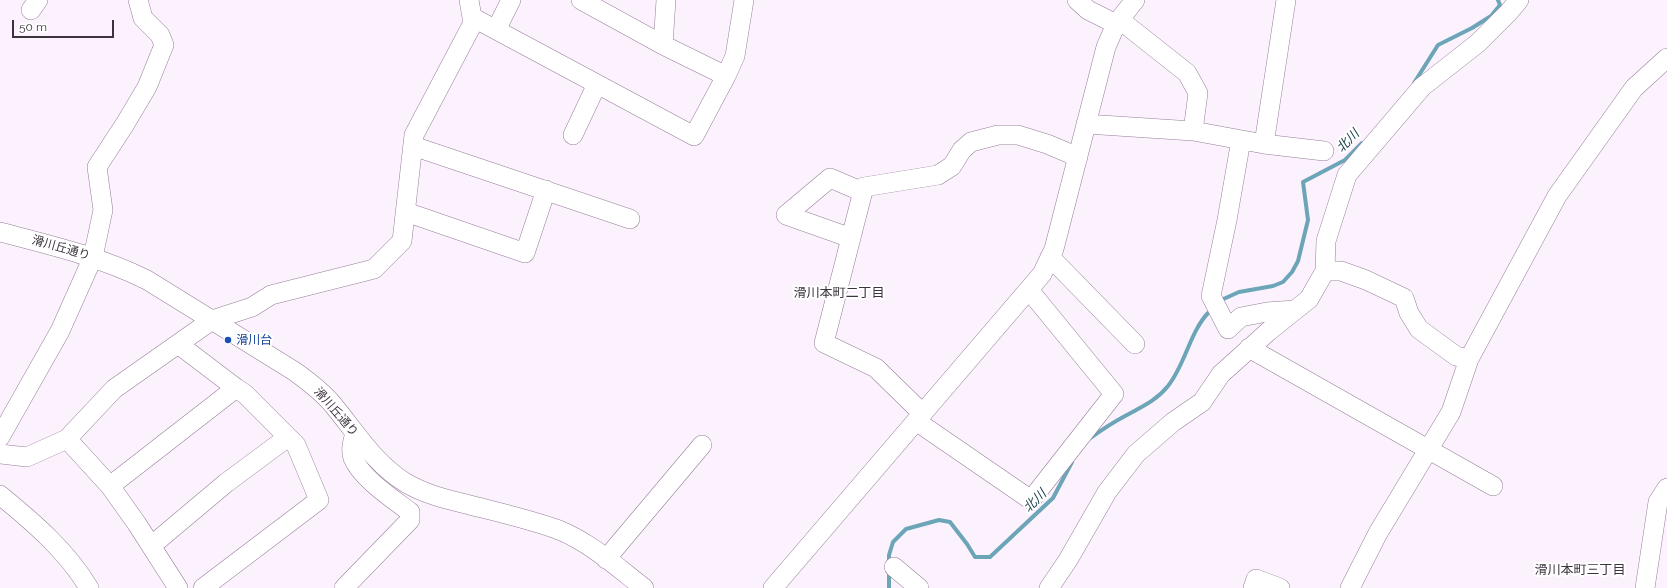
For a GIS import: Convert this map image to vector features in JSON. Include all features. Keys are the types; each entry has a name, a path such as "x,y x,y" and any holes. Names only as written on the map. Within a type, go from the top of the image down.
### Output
{"street":[{"path":"0,437 60,331 93,257 103,210 97,167 147,87 164,44 160,35 143,18 138,0"},
{"path":"496,30 511,0"},
{"path":"581,0 663,45 726,76"},
{"path":"663,45 666,0"},
{"path":"470,8 496,30 694,136 735,56 744,0"},
{"path":"1077,0 1088,10 1118,22 1187,73 1198,93 1193,131"},
{"path":"773,588 1042,274 1054,249 1106,47 1118,22 1135,0"},
{"path":"1264,144 1286,0"},
{"path":"1049,588 1068,560 1107,492 1136,454 1173,422 1202,402 1221,374 1249,348 1309,299 1325,271 1326,241 1347,175 1422,87 1478,43 1508,13 1518,0"},
{"path":"0,454 27,457 67,439 114,389 212,320 252,307 271,295 374,269 402,241 414,135 473,24 470,8"},
{"path":"1350,588 1378,533 1451,412 1469,359 1557,196 1634,88 1667,58"},
{"path":"573,135 597,84"},
{"path":"1086,124 1193,131 1264,144 1324,151"},
{"path":"1029,290 1114,394 1031,500 919,417 876,368 824,343 864,187 938,175 952,166 962,150 971,142 998,135 1018,135 1047,144 1078,157"},
{"path":"1240,140 1227,220 1211,296 1228,329 1241,317 1267,312 1295,310"},
{"path":"419,148 630,219"},
{"path":"851,238 786,215 830,178 863,192"},
{"path":"406,212 526,254 546,190"},
{"name":"滑川丘通り","path":"0,232 93,257 122,267 147,280 311,383 333,405 373,455 392,473 407,484 432,496 534,522 560,531 594,549 644,588"},
{"path":"1050,257 1135,344"},
{"path":"1325,271 1341,271 1366,280 1404,298 1409,313 1419,329 1456,356 1469,359"},
{"path":"178,344 245,394 296,445 319,500 203,588"},
{"path":"1249,348 1493,486"},
{"path":"110,486 236,388"},
{"path":"344,588 410,520 410,512 378,488 366,476 354,458 352,445 355,433"},
{"path":"151,546 226,483 288,437"},
{"path":"67,439 110,486 178,588"},
{"path":"606,559 702,445"},
{"path":"1645,588 1658,502 1667,488"},
{"path":"0,495 34,523 80,573 89,588"},
{"path":"894,567 919,588"},
{"path":"1253,588 1256,580 1280,588"}],"waterway":[{"name":"北川","path":"1414,83 1438,45 1472,28 1491,16 1500,5 1498,0"},
{"name":"北川","path":"1219,301 1239,292 1273,286 1283,282 1292,272 1298,261 1308,220 1303,182 1345,160 1362,143"},
{"name":"北川","path":"1089,439 1115,421 1148,403 1168,386 1174,378 1197,329 1208,313"},
{"name":"北川","path":"889,564 889,555 893,542 906,529 939,520 950,522 975,557 990,557 1053,498 1072,462"},
{"name":"北川","path":"889,571 889,588"}],"place":[{"name":"滑川台","path":"228,340"}],"district":[{"name":"滑川本町二丁目","path":"839,293"},
{"name":"滑川本町三丁目","path":"1580,570"}]}
